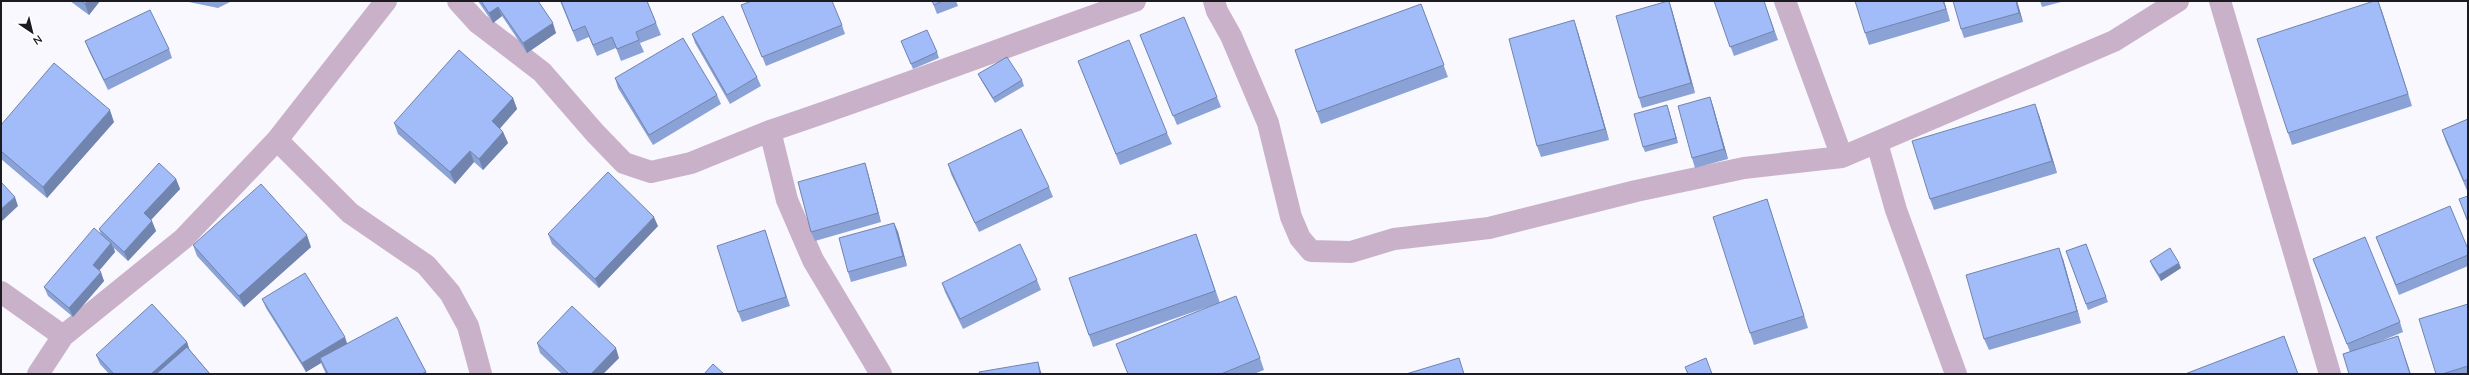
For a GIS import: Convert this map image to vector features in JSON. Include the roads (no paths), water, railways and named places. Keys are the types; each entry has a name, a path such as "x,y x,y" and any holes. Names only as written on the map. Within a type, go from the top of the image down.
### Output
{"street":[{"path":"458,1 478,23 542,72 595,133 624,163 651,172 690,163 770,131 879,94 1135,1"},
{"path":"1214,1 1217,11 1231,36 1268,123 1291,217 1300,238 1311,251 1351,252 1394,240 1489,228 1636,191 1744,168 1842,157 2114,41 2178,1"},
{"path":"1785,1 1842,157"},
{"path":"2220,1 2330,374"},
{"path":"38,374 63,336 183,239 277,140 382,2"},
{"path":"770,131 787,200 813,260 881,374"},
{"path":"277,140 350,213 426,265 450,293 468,326 481,374"},
{"path":"1877,143 1896,210 1956,374"},
{"path":"1,292 63,336"}]}
